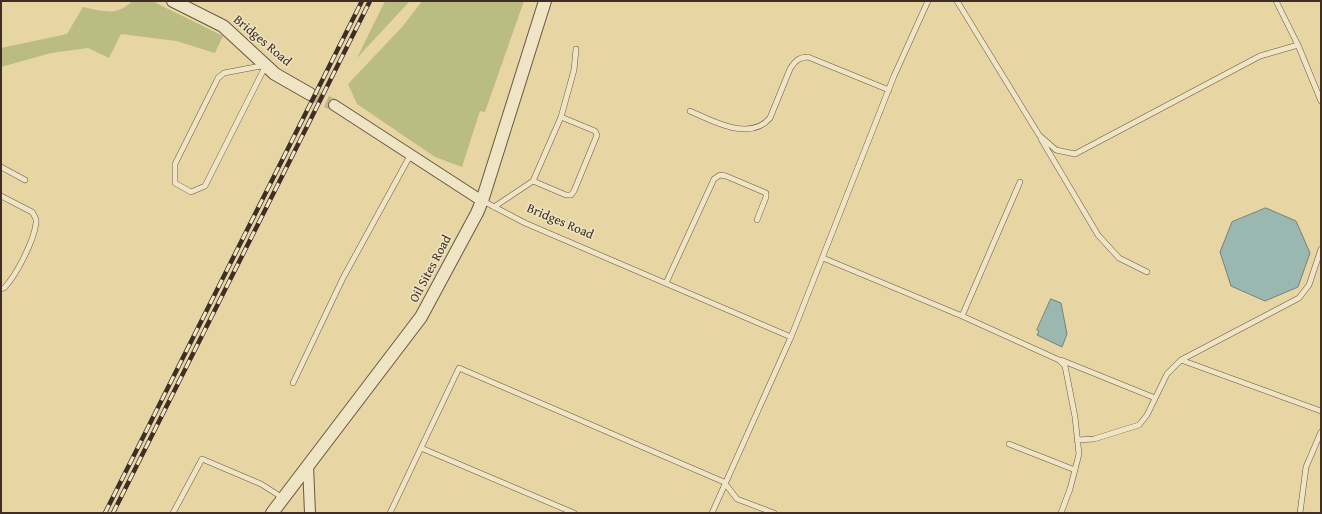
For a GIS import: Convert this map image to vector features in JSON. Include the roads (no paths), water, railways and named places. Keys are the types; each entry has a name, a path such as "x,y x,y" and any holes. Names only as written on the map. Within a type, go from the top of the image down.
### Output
{"street":[{"name":"Bridges Road","path":"173,1 223,26 275,74 310,94"},
{"name":"Oil Sites Road","path":"272,513 421,317 482,201 545,1"},
{"name":"Bridges Road","path":"334,105 482,201"},
{"path":"308,465 310,513"}],"lane":[{"path":"712,513 724,482 791,337 889,90 928,1"},
{"path":"957,1 1098,235 1119,258 1147,272"},
{"path":"1276,1 1298,45 1321,101"},
{"path":"1039,135 1056,150 1075,154 1260,56 1298,45"},
{"path":"494,207 533,181 561,117 574,70 576,49"},
{"path":"690,111 732,128 758,127 765,124 770,118 790,69 801,57 808,57 889,90"},
{"path":"266,65 205,186 191,192 175,183 175,164 218,78 224,73 266,65"},
{"path":"533,181 566,195 571,195 574,191 597,136 595,131 561,117"},
{"path":"293,383 343,278 410,154"},
{"path":"1,167 24,180"},
{"path":"666,283 714,179 720,175 726,176 766,193 766,197 757,220"},
{"path":"962,316 1020,182"},
{"path":"1,196 32,212 36,223 32,238 10,281 4,288 1,289"},
{"name":"Bridges Road","path":"482,201 525,223 791,337"},
{"path":"1077,440 1094,438 1139,425 1147,416 1167,374 1181,360 1299,298 1309,285 1321,249"},
{"path":"823,258 962,316 1059,360 1155,398"},
{"path":"1059,360 1065,366 1075,417 1079,454 1061,513"},
{"path":"1181,360 1321,411"},
{"path":"390,513 459,368 724,482 737,499 774,513"},
{"path":"1300,513 1306,467 1321,432"},
{"path":"1009,444 1075,470"},
{"path":"421,448 574,513"},
{"path":"173,513 202,459 261,484 283,498"}],"water":[{"path":"1266,208 1296,221 1310,253 1298,287 1265,301 1231,286 1220,252 1232,222"},
{"path":"1051,299 1061,303 1067,334 1062,347 1037,335 1039,331 1037,330"}],"tunnel":[{"path":"310,94 334,105"}],"railway":[{"path":"105,513 362,1"},
{"path":"113,513 370,1"}]}
